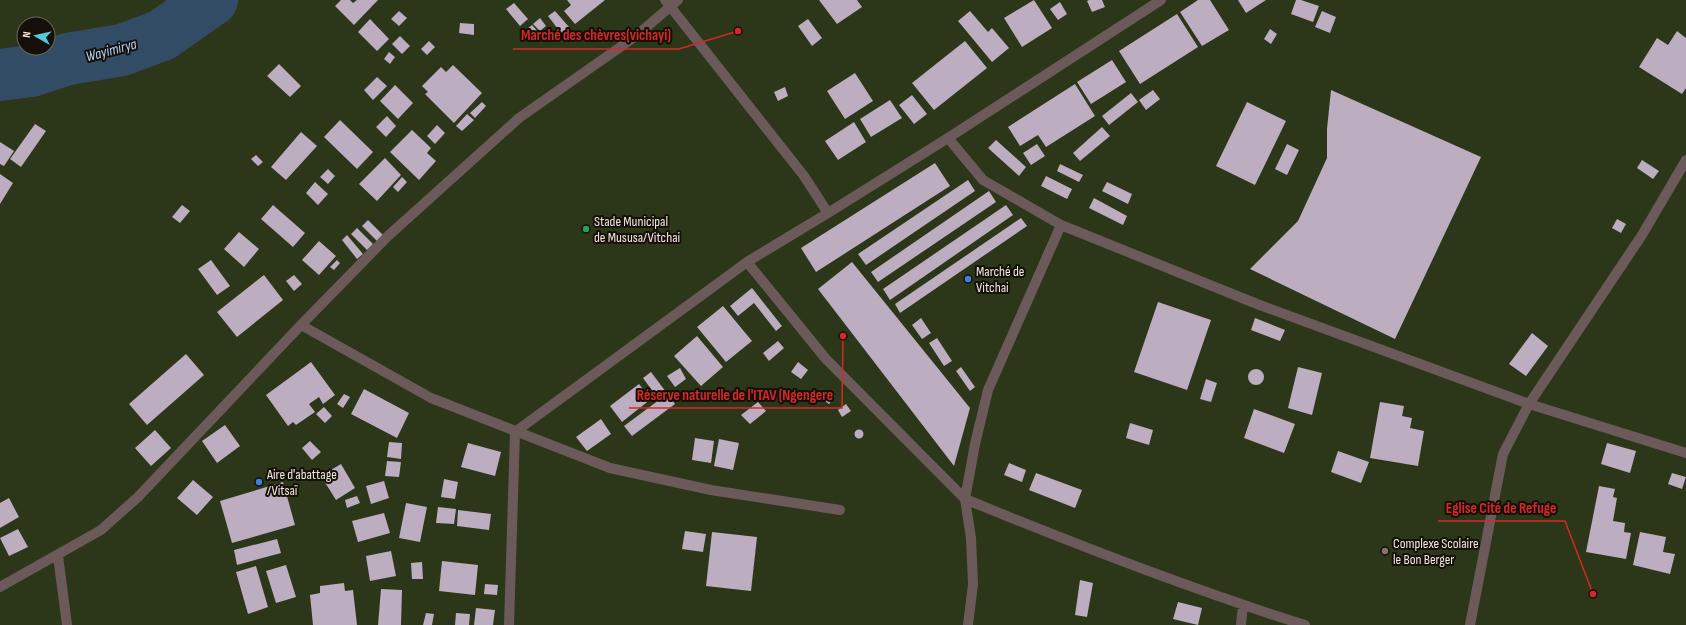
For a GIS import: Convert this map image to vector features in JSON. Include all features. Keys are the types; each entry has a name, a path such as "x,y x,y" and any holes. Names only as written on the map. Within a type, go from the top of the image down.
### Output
{"street":[{"path":"515,432 747,262 948,138 1161,0"},
{"path":"0,586 58,556 102,530 138,498 301,325 388,236 519,118 636,36 671,2 804,176 828,213"},
{"path":"948,138 983,180 1061,225 1257,304 1529,404 1686,453"},
{"path":"1470,625 1503,454 1529,404 1642,235 1686,160"},
{"path":"968,625 973,584 971,538 965,499 975,444 988,390 1061,225"},
{"path":"747,262 826,359 965,499 1073,544 1243,605 1306,625"},
{"path":"301,325 431,398 610,468 711,490 840,510"},
{"path":"509,625 515,432"},
{"path":"58,556 67,625"},
{"path":"1241,625 1243,605"}],"green space":[{"path":"0,0 1686,0 1686,625 0,625"}],"building":[{"path":"341,0 350,0 353,3 357,0 378,0 354,25 335,6"},
{"path":"567,0 605,0 575,24 564,11 571,5"},
{"path":"819,0 857,0 862,7 837,24"},
{"path":"1034,0 1052,28 1022,47 1004,18"},
{"path":"1102,0 1105,7 1092,12 1087,1"},
{"path":"1198,0 1210,0 1229,30 1202,46 1180,12"},
{"path":"1238,0 1266,0 1246,13"},
{"path":"1296,0 1301,0 1319,6 1313,22 1291,14"},
{"path":"1060,2 1067,14 1058,20 1050,9"},
{"path":"514,3 528,19 520,26 506,9"},
{"path":"399,11 407,18 399,26 391,19"},
{"path":"555,11 569,27 561,33 548,16"},
{"path":"970,11 988,32 992,28 1009,48 992,62 958,21"},
{"path":"1322,11 1336,17 1330,33 1315,27"},
{"path":"1177,14 1198,47 1140,84 1119,51"},
{"path":"540,18 546,26 540,31 533,24"},
{"path":"370,19 389,39 377,51 358,32"},
{"path":"808,19 822,38 812,46 798,26"},
{"path":"460,23 474,24 474,35 459,33"},
{"path":"532,25 540,34 530,42 522,33"},
{"path":"1270,29 1277,34 1271,44 1264,39"},
{"path":"1677,31 1686,38 1686,88 1682,94 1639,67 1657,38 1668,45"},
{"path":"400,36 410,46 402,54 392,44"},
{"path":"429,41 435,47 427,55 421,49"},
{"path":"965,41 987,68 934,110 912,83"},
{"path":"389,52 395,57 390,64 384,59"},
{"path":"1112,60 1126,82 1091,104 1077,82"},
{"path":"279,64 301,86 290,97 267,76"},
{"path":"453,65 482,93 454,123 425,94 428,92 422,86 441,67 446,72"},
{"path":"855,73 873,101 845,119 827,91"},
{"path":"377,77 387,86 373,100 364,90"},
{"path":"1075,84 1095,116 1046,147 1038,135 1020,146 1008,127"},
{"path":"395,85 413,103 398,119 380,101"},
{"path":"785,87 788,96 778,101 774,92"},
{"path":"1153,90 1160,99 1146,110 1139,100"},
{"path":"1331,90 1481,157 1395,339 1250,269 1298,221 1327,158 1327,129"},
{"path":"1131,93 1138,102 1109,125 1102,116"},
{"path":"912,95 927,114 914,124 899,105"},
{"path":"890,100 902,118 871,137 860,119"},
{"path":"482,102 486,106 475,118 470,113"},
{"path":"1247,102 1286,121 1255,185 1216,166"},
{"path":"467,114 474,120 462,131 456,126"},
{"path":"387,116 396,126 386,137 376,127"},
{"path":"340,120 373,152 357,169 324,137"},
{"path":"854,122 866,142 838,160 825,141"},
{"path":"35,124 46,131 21,167 10,159"},
{"path":"437,125 445,133 435,144 427,136"},
{"path":"1102,127 1110,136 1080,161 1073,153"},
{"path":"412,130 431,148 427,153 436,161 419,180 390,152"},
{"path":"301,132 317,146 286,180 271,167"},
{"path":"996,140 1026,167 1019,176 988,148"},
{"path":"0,142 14,151 4,166 0,164"},
{"path":"1037,144 1045,156 1031,165 1023,153"},
{"path":"1287,144 1299,150 1287,175 1275,169"},
{"path":"256,155 263,162 258,166 251,159"},
{"path":"385,158 401,175 377,201 359,184"},
{"path":"1642,160 1659,171 1653,179 1637,168"},
{"path":"935,163 950,186 816,272 801,248"},
{"path":"1060,164 1083,175 1079,182 1057,171"},
{"path":"328,169 335,176 328,184 320,177"},
{"path":"0,174 13,183 0,204"},
{"path":"1046,176 1072,189 1067,199 1041,186"},
{"path":"402,177 407,182 398,192 393,187"},
{"path":"968,180 975,191 866,265 858,254"},
{"path":"315,182 328,194 318,205 306,193"},
{"path":"1107,182 1132,194 1128,204 1102,191"},
{"path":"989,191 996,202 878,282 871,272"},
{"path":"1094,198 1127,216 1123,225 1089,208"},
{"path":"182,205 190,211 180,223 172,217"},
{"path":"273,205 305,233 293,247 261,219"},
{"path":"1006,205 1013,215 890,300 883,289"},
{"path":"1021,218 1027,226 900,313 895,304"},
{"path":"1617,219 1626,224 1621,233 1612,228"},
{"path":"368,220 384,236 378,242 362,226"},
{"path":"357,228 373,244 367,250 351,234"},
{"path":"239,232 259,249 244,267 224,249"},
{"path":"347,235 363,254 357,259 342,240"},
{"path":"319,241 336,256 319,275 302,260"},
{"path":"211,260 230,286 217,295 198,269"},
{"path":"337,260 340,263 334,270 330,267"},
{"path":"852,262 970,408 954,466 818,289"},
{"path":"264,275 283,300 237,337 217,312"},
{"path":"294,275 302,284 294,291 286,281"},
{"path":"752,288 782,326 776,331 754,303 738,316 730,306"},
{"path":"1158,302 1211,320 1187,390 1134,372"},
{"path":"723,306 752,341 726,362 697,327"},
{"path":"921,318 931,333 922,339 912,325"},
{"path":"1255,318 1285,330 1280,341 1251,330"},
{"path":"1532,333 1548,346 1526,376 1509,364"},
{"path":"697,336 723,367 701,386 674,356"},
{"path":"937,338 952,361 944,366 929,343"},
{"path":"778,341 784,348 769,361 763,353"},
{"path":"186,354 204,375 147,425 129,404"},
{"path":"311,362 335,395 323,404 319,397 309,404 315,412 296,425 293,422 288,426 266,395"},
{"path":"798,362 808,370 801,379 791,372"},
{"path":"961,367 975,387 970,391 956,371"},
{"path":"1298,367 1322,373 1312,415 1288,408"},
{"path":"680,368 686,379 675,387 667,376"},
{"path":"1253,369 1259,369 1264,374 1262,383 1259,385 1253,385 1248,380 1248,374"},
{"path":"651,372 675,404 632,436 624,426 659,400 643,378"},
{"path":"1206,379 1217,383 1211,402 1200,399"},
{"path":"639,384 651,399 622,422 610,406"},
{"path":"364,389 409,413 397,438 351,414"},
{"path":"828,391 835,396 829,404 822,399"},
{"path":"344,394 350,397 343,408 337,404"},
{"path":"758,402 766,411 750,424 741,415"},
{"path":"1380,402 1404,406 1402,416 1412,418 1410,428 1424,431 1418,466 1370,458"},
{"path":"846,404 851,411 842,417 838,410"},
{"path":"324,407 332,416 325,423 316,414"},
{"path":"1254,409 1295,424 1284,453 1244,438"},
{"path":"601,419 611,434 587,451 576,437"},
{"path":"1130,423 1153,430 1149,445 1126,438"},
{"path":"225,425 240,446 217,463 202,441"},
{"path":"155,430 171,448 151,466 135,448"},
{"path":"857,430 861,430 863,434 861,438 857,438 855,436 855,432"},
{"path":"695,438 714,441 711,463 692,460"},
{"path":"719,439 739,443 733,470 714,466"},
{"path":"310,441 321,452 312,460 302,448"},
{"path":"389,442 402,443 401,459 387,457"},
{"path":"468,443 501,452 495,476 461,467"},
{"path":"1607,443 1636,451 1630,473 1601,464"},
{"path":"1338,451 1369,462 1361,483 1331,472"},
{"path":"387,461 401,462 399,477 385,476"},
{"path":"1009,463 1026,470 1022,482 1004,475"},
{"path":"341,464 355,488 336,500 321,476"},
{"path":"1036,473 1082,490 1075,508 1029,490"},
{"path":"1672,473 1686,477 1682,489 1668,484"},
{"path":"444,479 458,482 455,499 441,497"},
{"path":"193,480 213,497 197,515 177,498"},
{"path":"384,481 389,498 371,504 366,486"},
{"path":"283,482 295,525 232,543 220,501"},
{"path":"1599,486 1615,489 1613,497 1617,498 1613,521 1625,523 1624,532 1631,533 1626,559 1586,552"},
{"path":"357,496 360,503 347,508 345,500"},
{"path":"9,498 19,517 0,528 0,503"},
{"path":"406,503 427,507 420,542 399,538"},
{"path":"438,507 456,509 454,524 436,523"},
{"path":"458,510 491,514 489,530 457,526"},
{"path":"384,513 390,533 358,542 352,521"},
{"path":"18,529 28,547 9,556 0,538"},
{"path":"685,531 706,534 703,552 682,549"},
{"path":"712,532 757,537 751,591 706,586"},
{"path":"1640,532 1666,537 1663,552 1675,554 1670,574 1633,565"},
{"path":"277,539 281,553 237,565 234,550"},
{"path":"391,551 396,576 370,581 366,556"},
{"path":"442,561 478,565 475,595 439,591"},
{"path":"422,562 423,579 412,579 411,563"},
{"path":"286,565 296,597 276,603 266,571"},
{"path":"256,566 268,607 248,614 236,572"},
{"path":"1080,580 1093,583 1087,617 1075,615"},
{"path":"344,583 345,591 353,590 357,625 313,625 310,595 320,593 320,586"},
{"path":"485,584 498,585 497,595 484,594"},
{"path":"381,589 402,590 401,625 378,625"},
{"path":"1178,602 1202,608 1198,625 1173,619"},
{"path":"476,608 495,610 493,625 474,625"},
{"path":"426,613 434,614 432,625 423,625"},
{"path":"456,613 470,614 469,625 455,625"}],"waterway":[{"name":"Wayimirya","path":"0,75 31,71 68,59 122,50 162,35 212,0"}],"place":[{"name":"Marché des chèvres(vichayi)","path":"738,31"},
{"name":"Stade Municipal de Mususa/Vitchai","path":"586,229"},
{"name":"Marché de Vitchai","path":"968,279"},
{"name":"Réserve naturelle de l'ITAV (Ngengere","path":"843,336"},
{"name":"Aire d'abattage /Vitsaï","path":"259,482"},
{"name":"Complexe Scolaire le Bon Berger","path":"1385,551"},
{"name":"Eglise Cité de Refuge","path":"1593,594"}]}
